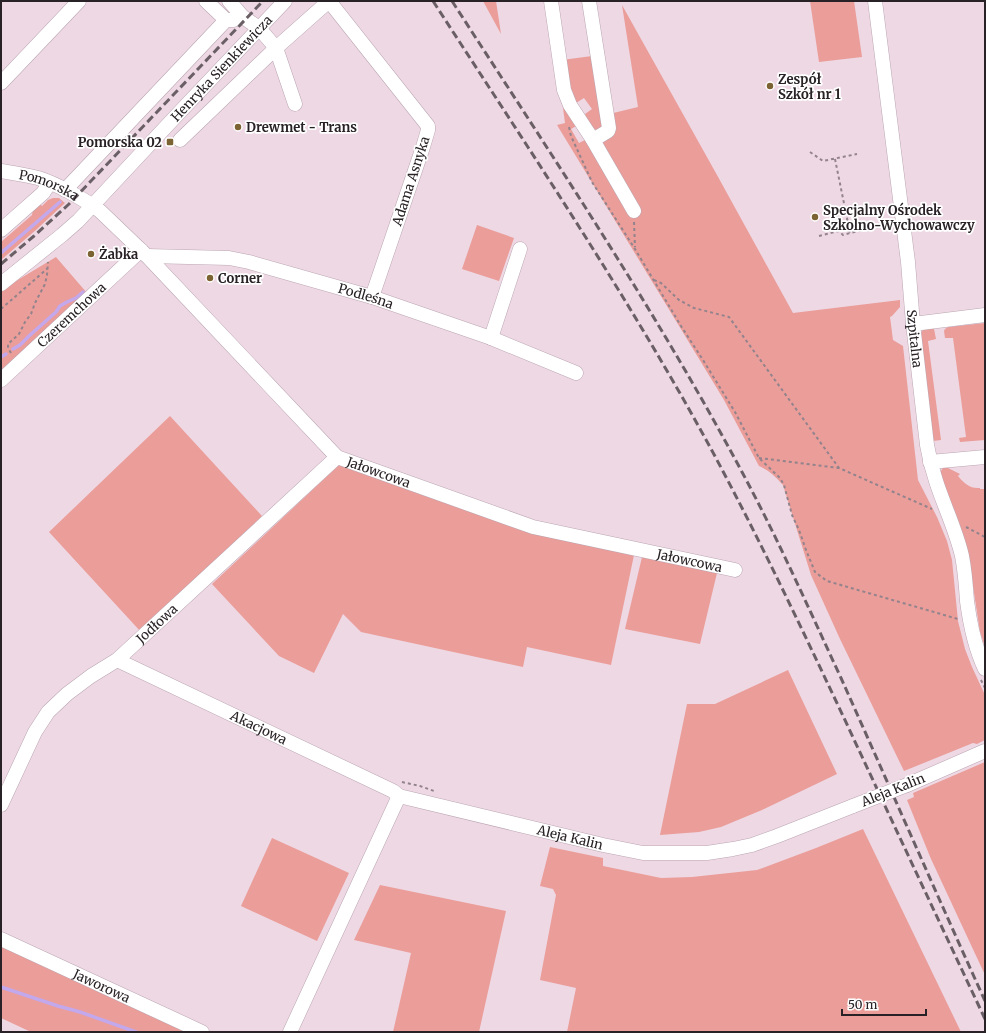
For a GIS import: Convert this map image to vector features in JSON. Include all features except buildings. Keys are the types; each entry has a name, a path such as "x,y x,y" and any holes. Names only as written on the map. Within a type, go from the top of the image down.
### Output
{"street":[{"path":"1,83 79,1"},
{"path":"206,1 226,20 233,20 243,16"},
{"path":"229,1 243,16 259,28 276,48 295,104"},
{"name":"Henryka Sienkiewicza","path":"1,284 78,221 285,1"},
{"path":"180,140 276,48 329,1"},
{"name":"Adama Asnyka","path":"329,1 428,126 423,147 372,297"},
{"path":"551,1 564,90 570,105 593,140 634,211"},
{"path":"589,1 609,130 593,140"},
{"name":"Szpitalna","path":"875,1 908,262 913,324 927,445 936,482 957,534 965,573 970,622 976,645 985,669"},
{"path":"65,190 226,20"},
{"name":"Pomorska","path":"1,171 28,176 48,182 93,205"},
{"path":"1,230 43,193 48,182"},
{"name":"Jałowcowa","path":"93,205 144,252 337,457 533,527 735,570"},
{"path":"491,338 520,249"},
{"name":"Podleśna","path":"144,252 217,257 257,264 372,297 491,338 576,372"},
{"name":"Czeremchowa","path":"1,380 144,252"},
{"path":"913,324 985,315"},
{"name":"Jodłowa","path":"1,804 35,732 48,712 67,694 91,676 117,660 337,457"},
{"path":"930,462 985,457"},
{"name":"Akacjowa","path":"117,660 396,794"},
{"name":"Aleja Kalin","path":"396,794 603,845 643,853 707,854 752,845 777,836 907,785 985,751"},
{"path":"290,1032 396,794"},
{"name":"Jaworowa","path":"1,939 202,1032"}],"path":[{"path":"568,124 571,136 592,182 735,412 759,458 780,478 784,485 792,515 815,572 827,580 970,622"},
{"path":"810,152 823,161 857,154"},
{"path":"835,158 850,233"},
{"path":"634,211 635,249"},
{"path":"820,236 840,232 843,235 873,228"},
{"path":"15,366 8,348 8,344 19,334 25,322 32,314 35,303 45,284 49,260"},
{"path":"1,309 48,268"},
{"path":"653,280 661,283 679,300 694,308 729,317 840,468"},
{"path":"759,458 840,468 938,511 985,537"},
{"path":"396,794 396,785 402,782 420,786 438,793"}],"shaded area":[{"path":"483,1 496,1 501,34"},
{"path":"810,1 854,1 862,57 819,62"},
{"path":"622,5 793,313 900,300 900,307 890,317 893,340 903,346 918,480 937,517 947,541 952,560 958,621 965,649 985,695 985,740 977,744 973,743 904,771 840,639 811,575 783,485 772,474 759,466 724,400 557,125 565,123 561,93 578,125 571,129 579,143 587,139 596,130 588,121 585,114 592,109 584,98 576,103 572,98 562,60 592,56 601,116 638,107"},
{"path":"59,198 65,203 1,260 1,242 32,215 33,209 39,203 42,206 48,200"},
{"path":"477,225 514,238 499,281 462,269"},
{"path":"56,257 87,293 1,374 1,290"},
{"path":"985,323 985,440 960,442 959,438 966,437 953,338 945,338 944,331 948,327"},
{"path":"926,328 934,329 936,339 928,341 941,440 933,441 920,335"},
{"path":"170,416 262,516 141,632 49,532"},
{"path":"339,465 529,532 634,555 611,665 527,647 523,667 361,632 343,614 314,673 279,656 212,584"},
{"path":"946,467 960,474 958,476 973,488 985,489 985,647 980,632 967,547 940,473 943,468"},
{"path":"642,557 717,573 700,644 625,629"},
{"path":"788,670 837,774 762,810 721,827 699,832 660,835 687,704 715,704"},
{"path":"985,762 985,975 931,859 907,800 914,797 913,793"},
{"path":"863,829 961,1032 567,1032 576,988 540,980 556,895 553,889 540,886 550,847 603,858 603,866 661,878 692,877 757,870"},
{"path":"272,838 349,873 317,941 241,906"},
{"path":"380,885 506,911 479,1032 393,1032 411,953 354,940"},
{"path":"1,944 188,1032 31,1032 1,1018"}],"waterway":[{"path":"1,253 60,202"},
{"path":"13,349 20,345 56,312 60,306 76,298 83,292"},
{"path":"1,357 6,354"},
{"path":"1,987 80,1012 136,1032"}],"railway":[{"path":"1,264 69,204 263,1"},
{"path":"433,1 576,221 645,333 710,447 795,616 985,1019"},
{"path":"452,1 565,175 638,292 709,411 742,472 781,548 841,678 985,1001"}],"place":[{"name":"Zespół Szkół nr 1","path":"770,86"},
{"name":"Drewmet - Trans","path":"238,127"},
{"name":"Pomorska 02","path":"170,142"},
{"name":"Specjalny Ośrodek Szkolno-Wychowawczy","path":"815,217"},
{"name":"Żabka","path":"91,254"},
{"name":"Corner","path":"210,278"}]}
